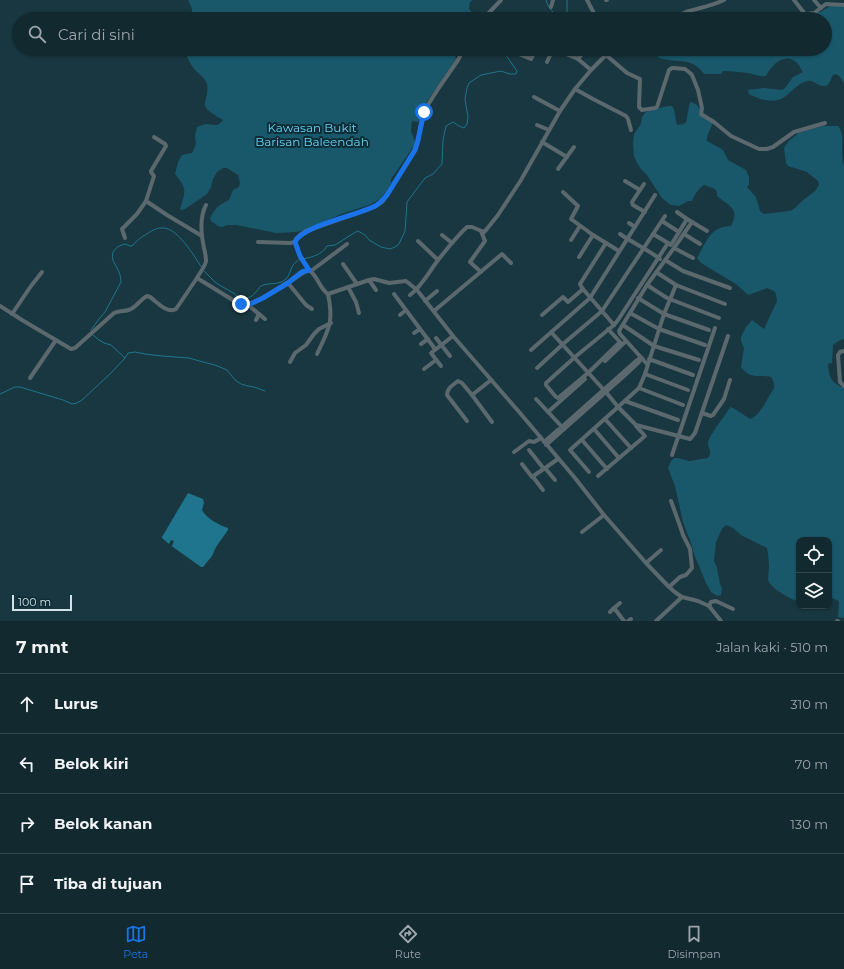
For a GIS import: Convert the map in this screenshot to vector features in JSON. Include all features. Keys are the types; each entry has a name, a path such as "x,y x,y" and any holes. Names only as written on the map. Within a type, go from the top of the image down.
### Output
{"street":[{"path":"490,12 501,0"},
{"path":"551,7 554,0"},
{"path":"587,0 593,12"},
{"path":"686,12 724,0"},
{"path":"794,0 803,12"},
{"path":"814,0 821,8"},
{"path":"815,12 826,4 835,0"},
{"path":"826,4 844,5"},
{"path":"258,242 295,242 300,235 306,231 374,207 382,201 415,150 422,118 426,108 460,56"},
{"path":"524,56 531,59 532,56"},
{"path":"547,62 550,56"},
{"path":"570,56 578,59 591,70"},
{"path":"410,295 417,290 438,260 460,233 467,227 472,227 484,232 486,230 522,180 560,110 575,89 605,56"},
{"path":"607,56 627,73 640,79 639,107 642,110 657,107 669,70 672,68 685,69 692,75 698,90 702,108 701,114 714,122 731,136 759,149 768,149 794,132 825,123"},
{"path":"575,89 626,116 631,130"},
{"path":"534,97 560,110"},
{"path":"537,125 549,130"},
{"path":"125,238 122,228 137,214 146,201 154,176 151,173 151,170 166,146 154,137"},
{"path":"542,142 567,157"},
{"path":"558,169 574,147"},
{"path":"625,181 640,190"},
{"path":"644,184 632,203 645,212"},
{"path":"563,192 578,206 571,219 593,235 620,251"},
{"path":"531,350 590,298 655,195"},
{"path":"146,201 202,236"},
{"path":"0,306 68,347 74,348 90,336 114,313 130,310 147,296 167,309 173,311 176,309 197,278 206,262 202,236 202,216 206,205"},
{"path":"677,212 707,231"},
{"path":"537,368 602,311 665,216"},
{"path":"653,234 671,245 687,219"},
{"path":"662,220 679,232"},
{"path":"629,222 635,227"},
{"path":"648,364 626,341 619,331 638,298 692,222"},
{"path":"571,240 580,226"},
{"path":"481,231 485,241 470,262 481,272"},
{"path":"620,234 627,240 644,248 683,271 730,288"},
{"path":"684,234 700,244"},
{"path":"442,235 452,243"},
{"path":"579,257 593,235"},
{"path":"418,240 438,260"},
{"path":"295,242 301,258 310,271 316,276 328,294 332,314 328,331 317,354"},
{"path":"606,243 580,284 590,298 614,325"},
{"path":"608,329 620,342 589,374 558,398 556,397 546,383 575,357 608,329 614,325 668,243"},
{"path":"248,305 288,283 302,272 310,271 347,244"},
{"path":"674,248 693,258"},
{"path":"434,312 502,254 511,262"},
{"path":"343,264 357,284"},
{"path":"12,314 42,272"},
{"path":"656,272 676,285 725,304"},
{"path":"197,278 236,302 248,305 265,319"},
{"path":"328,294 374,279 389,283 406,281 417,290 453,336 492,380 575,478 604,515 646,563 669,587 682,597 698,601 709,606 721,621"},
{"path":"369,280 376,290"},
{"path":"288,283 306,305 312,309"},
{"path":"647,285 670,299 719,318"},
{"path":"589,472 570,450 639,388 645,374 664,314 676,285"},
{"path":"348,288 356,302 359,313"},
{"path":"542,315 563,297 568,302 583,289"},
{"path":"425,301 437,291"},
{"path":"394,294 435,349"},
{"path":"638,298 664,314 709,330"},
{"path":"400,315 406,310"},
{"path":"630,312 659,329 705,345"},
{"path":"256,320 259,314"},
{"path":"290,362 296,353 306,345 319,329 330,323"},
{"path":"622,325 654,346 699,360"},
{"path":"414,333 420,328"},
{"path":"672,455 715,328"},
{"path":"551,332 636,425 644,436 598,476"},
{"path":"441,366 431,353 453,336"},
{"path":"636,425 690,440 695,433 728,336"},
{"path":"436,338 450,356"},
{"path":"421,344 428,339"},
{"path":"30,378 56,340"},
{"path":"548,412 626,341"},
{"path":"844,351 840,352 838,355 840,382 844,386"},
{"path":"545,443 623,375 636,361 642,358"},
{"path":"649,359 693,375"},
{"path":"424,369 436,360"},
{"path":"645,374 688,390"},
{"path":"472,395 492,380"},
{"path":"702,413 711,416 713,415 724,399 730,380"},
{"path":"467,421 447,395 448,390 458,382 462,382 492,422"},
{"path":"639,388 683,405"},
{"path":"536,399 563,428"},
{"path":"625,401 678,420"},
{"path":"605,418 631,448"},
{"path":"594,428 619,458"},
{"path":"514,452 529,441 534,442 541,438"},
{"path":"582,440 607,469"},
{"path":"530,450 556,480"},
{"path":"533,477 558,459"},
{"path":"522,464 543,490"},
{"path":"669,587 680,577 686,575 692,568 690,549 683,535 671,501"},
{"path":"582,532 604,515"},
{"path":"646,563 661,550"},
{"path":"656,621 682,597"},
{"path":"709,606 711,602 716,601 733,609"},
{"path":"610,612 620,603"},
{"path":"614,608 624,621"}],"green space":[{"path":"188,0 473,0 470,2 469,9 472,12 192,12"},
{"path":"836,3 844,4 844,83 836,74 833,75 828,85 825,86 819,85 812,81 807,81 799,85 783,98 773,101 758,98 749,94 748,90 763,88 782,90 785,88 793,77 803,72 799,65 793,60 784,59 780,61 772,67 766,76 761,76 726,71 723,71 721,74 704,74 696,65 691,63 663,59 656,56 832,56 832,12 820,12"},
{"name":"Kawasan Bukit Barisan Baleendah","path":"187,56 455,56 456,59 424,106 418,122 412,121 411,131 415,142 414,146 391,179 391,183 380,199 369,205 341,214 306,230 276,233 236,225 227,225 222,227 211,221 210,218 215,209 229,200 233,190 239,187 240,183 238,175 227,168 223,168 217,172 207,194 185,209 180,209 184,190 182,183 175,174 178,162 182,155 192,153 196,144 195,136 197,127 206,124 217,125 223,120 206,108 205,102 207,84 195,70"},
{"path":"690,102 696,105 703,113 715,120 708,133 707,141 723,150 728,160 746,170 749,177 749,184 747,187 756,197 760,211 764,214 792,210 815,191 819,185 818,181 807,172 788,166 786,163 784,148 789,141 800,132 823,126 838,126 841,132 844,168 844,339 833,345 832,363 828,364 829,373 833,382 844,388 844,618 838,617 839,602 832,598 832,537 796,537 796,601 773,587 768,580 769,565 767,548 741,535 733,528 726,525 722,529 716,542 714,561 722,588 721,595 717,596 711,592 706,583 683,522 675,486 668,468 674,458 689,461 708,458 710,452 708,445 709,440 730,407 750,419 754,417 764,406 774,388 774,383 771,377 754,376 748,374 741,367 744,348 741,337 746,327 752,320 764,329 777,301 774,291 767,288 748,295 736,284 701,263 697,258 706,241 713,232 724,227 731,226 733,220 734,211 717,196 715,189 704,185 697,192 692,201 688,201 679,206 671,205 662,198 637,163 634,156 634,134 641,124 642,117 646,112 672,106 677,125 686,122"}],"shaded area":[{"path":"188,493 203,499 204,503 202,510 204,513 214,521 228,528 212,556 203,567 173,547 174,541 171,540 169,544 162,538"}],"waterway":[{"path":"546,0 553,12"},
{"path":"567,0 567,12"},
{"path":"303,259 322,252 327,246 335,245 358,231 381,247 390,249 399,244 405,231 407,202 425,178 433,174 442,164 443,140 446,126 453,122 464,128 467,124 468,117 465,99 469,83 481,75 501,71 516,74 517,71 506,56"},
{"path":"91,330 105,312 121,282 120,274 113,262 112,257 115,249 120,246 125,244 132,246 135,242 154,230 159,228 167,229 179,237 202,268"},
{"path":"204,271 216,283 235,294 238,299 243,299 252,296 261,286 277,283 286,279 294,264 300,259"},
{"path":"0,394 15,387 20,387 72,404 82,400 125,358 111,345 104,343 93,335"},
{"path":"125,358 128,353 135,352 189,358 227,370 235,380 241,384 265,391"}],"route":[{"path":"241,304 248,305 263,298 288,283 302,272 309,270 300,256 295,242 300,235 306,231 374,207 382,201 415,150 424,112"}]}
